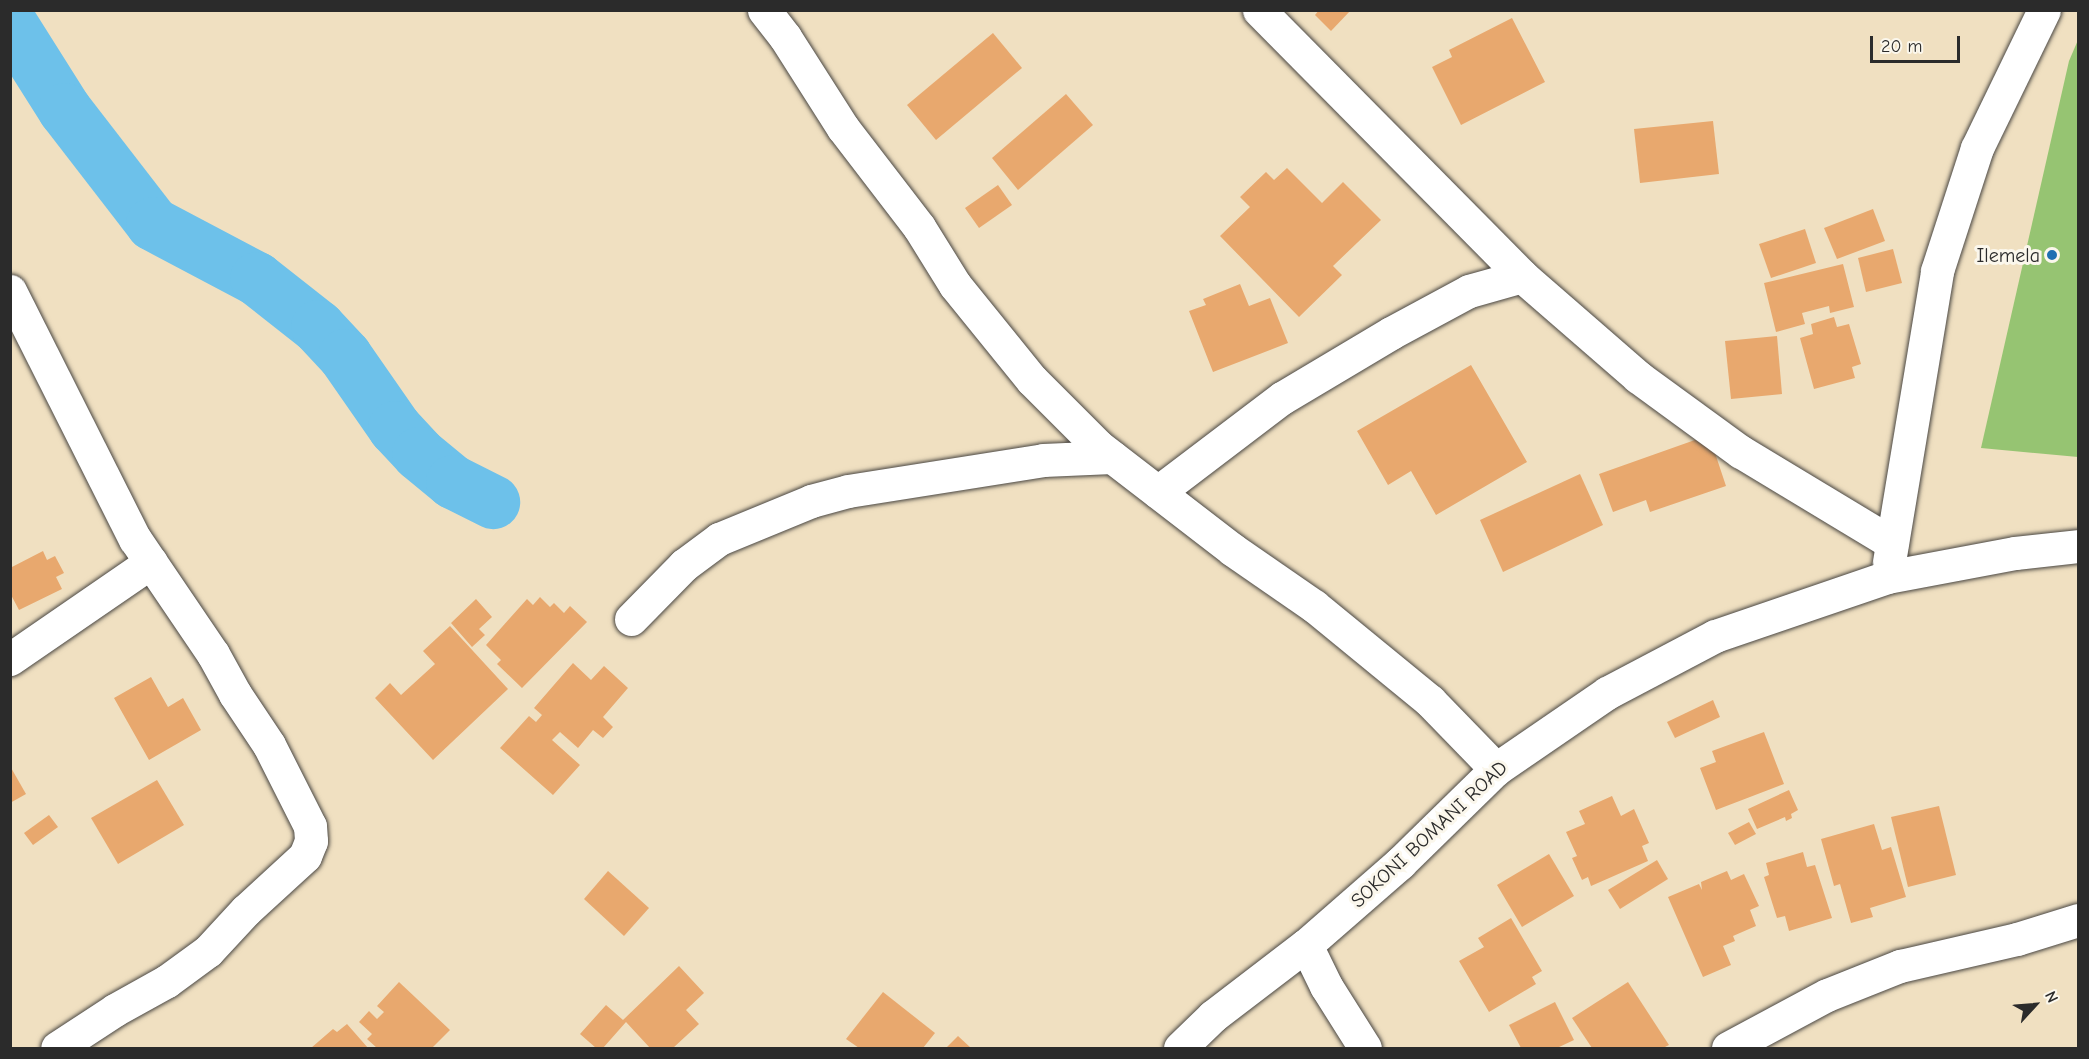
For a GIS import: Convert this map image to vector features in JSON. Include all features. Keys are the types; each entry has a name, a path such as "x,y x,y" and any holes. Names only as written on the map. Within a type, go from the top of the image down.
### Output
{"street":[{"path":"764,10 785,37 843,128 919,227 955,285 1032,380 1112,457 1233,550 1314,606 1430,701 1496,769"},
{"path":"1259,10 1522,276 1638,377 1741,452 1892,543"},
{"path":"1887,576 1937,271 1977,148 2044,10"},
{"path":"1469,291 1485,239"},
{"path":"1158,492 1282,398 1469,291 1522,276"},
{"path":"10,291 135,539 213,654 235,694 269,745 310,826 311,841 305,856 246,910 208,951 167,981 114,1010 57,1048"},
{"path":"631,619 684,565 719,539 811,501 848,491 1043,460 1112,457"},
{"name":"SOKONI BOMANI ROAD","path":"1180,1048 1213,1016 1306,945 1400,863 1496,769 1607,693 1715,636 1887,576 2015,554 2079,546"},
{"path":"10,659 151,562"},
{"path":"1728,1048 1827,995 1900,966 2017,939 2079,920"},
{"path":"1306,945 1326,986 1365,1048"}],"green space":[{"name":"Ilemela","path":"2078,40 2078,457 1981,448 2069,61"}],"building":[{"path":"1319,10 1351,10 1331,31 1315,15"},
{"path":"1512,18 1545,82 1461,125 1432,67 1452,57 1449,50"},
{"path":"993,33 1022,68 936,140 907,105"},
{"path":"1066,94 1093,125 1018,190 992,158"},
{"path":"1713,121 1719,174 1640,183 1634,129"},
{"path":"1287,168 1322,203 1343,182 1381,220 1333,266 1342,275 1299,317 1220,236 1250,207 1240,197 1266,172 1274,180"},
{"path":"998,185 1012,205 979,228 965,208"},
{"path":"1873,209 1885,241 1837,259 1824,228"},
{"path":"1805,229 1816,263 1771,278 1759,244"},
{"path":"1893,249 1902,283 1866,292 1858,258"},
{"path":"1843,264 1854,307 1830,313 1829,306 1802,313 1805,324 1776,332 1764,283"},
{"path":"1240,284 1249,306 1270,298 1288,343 1213,372 1189,311 1206,305 1203,299"},
{"path":"1834,317 1837,327 1849,324 1861,364 1852,367 1855,378 1814,389 1800,338 1813,334 1811,324"},
{"path":"1777,336 1782,394 1731,399 1725,341"},
{"path":"1471,365 1527,462 1436,515 1411,471 1388,485 1357,431"},
{"path":"1709,435 1726,486 1650,512 1646,500 1613,512 1599,474"},
{"path":"1580,474 1603,525 1503,572 1480,520"},
{"path":"43,551 47,560 55,556 64,573 56,577 62,589 19,610 10,593 10,568"},
{"path":"540,597 550,607 554,603 564,613 570,606 587,622 522,688 497,664 501,660 486,645 527,599 533,605"},
{"path":"476,599 492,617 479,629 485,635 472,647 451,623"},
{"path":"450,626 508,689 433,760 375,698 390,683 401,695 435,664 423,651"},
{"path":"573,663 591,680 604,666 628,688 603,717 613,727 603,738 593,730 578,748 560,732 552,740 580,765 553,795 500,748 529,716 536,722 542,715 534,708"},
{"path":"151,677 168,707 183,698 201,730 149,760 114,698"},
{"path":"1713,700 1720,717 1675,738 1667,722"},
{"path":"1764,732 1784,784 1716,810 1700,768 1716,762 1712,751"},
{"path":"10,766 26,794 10,803"},
{"path":"157,780 184,825 118,864 91,818"},
{"path":"1789,790 1798,810 1791,814 1792,818 1786,821 1785,817 1757,829 1748,809"},
{"path":"1612,796 1621,816 1634,809 1649,843 1642,846 1648,861 1591,886 1588,877 1582,880 1572,858 1577,856 1566,832 1585,824 1579,811"},
{"path":"1939,806 1956,875 1908,887 1891,817"},
{"path":"49,815 58,827 33,845 24,833"},
{"path":"1749,822 1756,834 1735,845 1728,833"},
{"path":"1874,824 1882,850 1891,847 1906,897 1870,908 1873,917 1851,923 1840,884 1834,886 1821,839"},
{"path":"1803,852 1807,867 1815,865 1832,918 1789,931 1785,916 1777,918 1764,877 1769,875 1766,863"},
{"path":"1549,854 1574,896 1522,927 1497,885"},
{"path":"1657,860 1668,879 1620,909 1608,890"},
{"path":"608,871 649,908 624,936 584,899"},
{"path":"1727,871 1731,880 1744,874 1759,906 1750,910 1756,926 1733,936 1735,941 1723,946 1731,965 1703,977 1668,897 1699,884 1702,890 1701,882"},
{"path":"1511,918 1542,971 1532,977 1536,984 1489,1012 1459,961 1484,947 1478,938"},
{"path":"679,966 704,993 686,1010 699,1024 673,1048 650,1048 626,1022 603,1048 596,1048 580,1034 606,1005 623,1020"},
{"path":"399,982 450,1030 432,1048 377,1048 367,1039 372,1034 359,1022 369,1011 377,1019 384,1012 377,1006"},
{"path":"1628,982 1669,1045 1663,1048 1592,1048 1572,1018"},
{"path":"883,992 935,1033 923,1048 859,1048 846,1039"},
{"path":"1555,1002 1574,1040 1557,1048 1521,1048 1509,1025"},
{"path":"347,1024 368,1048 311,1048 333,1029 337,1032"},
{"path":"958,1036 971,1048 946,1048"}],"waterway":[{"path":"10,23 65,110 153,224 257,279 318,327 345,356 395,428 419,454 453,482 493,502"}],"place":[{"name":"Ilemela","path":"2052,255"}]}
